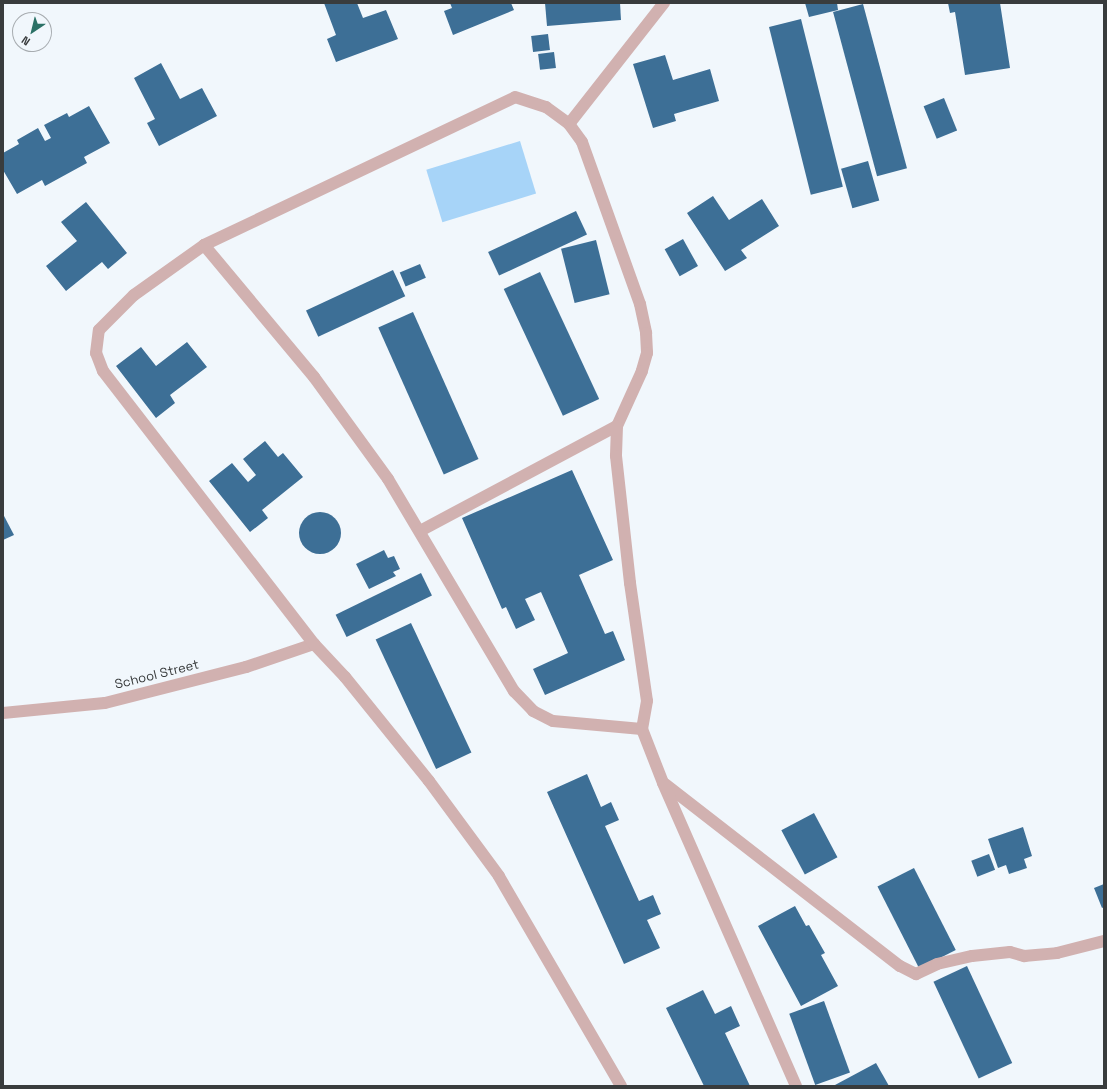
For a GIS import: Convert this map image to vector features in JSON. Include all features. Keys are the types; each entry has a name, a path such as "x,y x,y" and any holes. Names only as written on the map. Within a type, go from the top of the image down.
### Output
{"street":[{"path":"569,124 664,3"},
{"path":"621,1086 500,876 429,781 345,677 314,644 103,371 96,353 99,330 134,295 204,245 515,97 546,107 569,124 582,142 640,304 646,333 647,353 642,371 618,426 617,464 630,583 647,701 642,729 663,783 796,1086"},
{"path":"204,245 319,383 388,479 514,691 533,711 553,722 642,729"},
{"path":"420,532 618,426"},
{"name":"School Street","path":"3,713 104,703 217,675 314,644"},
{"path":"663,783 900,966 916,974 937,964 972,956 1010,952 1024,956 1057,953 1104,940"}],"shaded area":[{"path":"520,141 536,194 442,222 426,170"}],"building":[{"path":"324,3 357,3 363,18 386,10 398,39 336,62 327,39 336,35"},
{"path":"450,3 511,3 514,10 453,35 444,11 452,8"},
{"path":"545,3 620,3 621,20 547,26"},
{"path":"805,3 837,3 838,10 809,17"},
{"path":"948,3 1000,3 1010,68 965,75 955,12 950,13"},
{"path":"863,4 907,168 877,176 833,12"},
{"path":"801,19 843,187 811,195 769,27"},
{"path":"548,34 550,50 533,52 531,36"},
{"path":"554,52 556,68 540,70 538,54"},
{"path":"665,55 673,80 710,69 719,101 674,114 676,121 653,128 633,64"},
{"path":"161,63 180,99 202,88 217,116 159,146 147,123 155,119 134,78"},
{"path":"944,98 957,130 937,139 924,106"},
{"path":"89,106 110,143 84,157 87,163 45,186 42,180 17,194 3,170 3,153 19,144 17,140 38,128 45,141 51,138 44,125 67,113 69,117"},
{"path":"868,161 879,200 852,208 841,169"},
{"path":"713,196 729,220 762,199 779,226 741,250 747,258 725,271 687,213"},
{"path":"86,202 127,253 108,269 102,262 66,291 46,266 77,241 61,222"},
{"path":"576,211 587,235 499,276 488,252"},
{"path":"683,239 698,266 680,276 665,249"},
{"path":"596,240 610,294 575,303 561,249"},
{"path":"420,264 426,278 406,286 400,273"},
{"path":"393,270 405,296 318,337 306,311"},
{"path":"540,272 599,399 563,416 504,289"},
{"path":"413,312 478,459 444,475 378,327"},
{"path":"187,342 207,367 170,395 175,403 156,418 116,366 141,347 156,366"},
{"path":"265,441 278,457 283,453 303,477 262,510 268,518 250,532 209,481 232,463 248,482 256,475 243,459"},
{"path":"572,470 613,560 579,575 605,634 613,631 625,660 545,695 533,669 568,653 541,592 525,599 535,620 516,629 506,607 502,609 462,518"},
{"path":"320,512 335,518 341,533 335,548 320,554 305,548 299,533 305,518"},
{"path":"3,514 14,535 3,540"},
{"path":"384,550 388,558 394,556 400,569 393,572 396,576 369,589 356,564"},
{"path":"421,573 432,595 347,637 336,615"},
{"path":"411,623 471,753 436,769 376,639"},
{"path":"587,774 601,807 611,802 619,820 605,826 639,901 653,895 661,914 647,920 660,948 624,964 547,792"},
{"path":"814,813 837,857 805,875 781,830"},
{"path":"1023,827 1032,856 1024,859 1027,868 1009,874 1006,865 998,868 988,839"},
{"path":"989,854 995,870 977,877 971,861"},
{"path":"914,868 956,950 919,969 877,887"},
{"path":"1104,884 1104,907 1102,908 1094,888"},
{"path":"795,906 806,926 809,925 825,953 821,955 838,986 801,1006 758,926"},
{"path":"967,966 1012,1063 979,1079 933,982"},
{"path":"703,990 715,1014 731,1006 740,1026 725,1033 750,1086 704,1086 666,1008"},
{"path":"824,1001 850,1072 815,1085 789,1014"},
{"path":"876,1063 889,1086 835,1085"}]}
